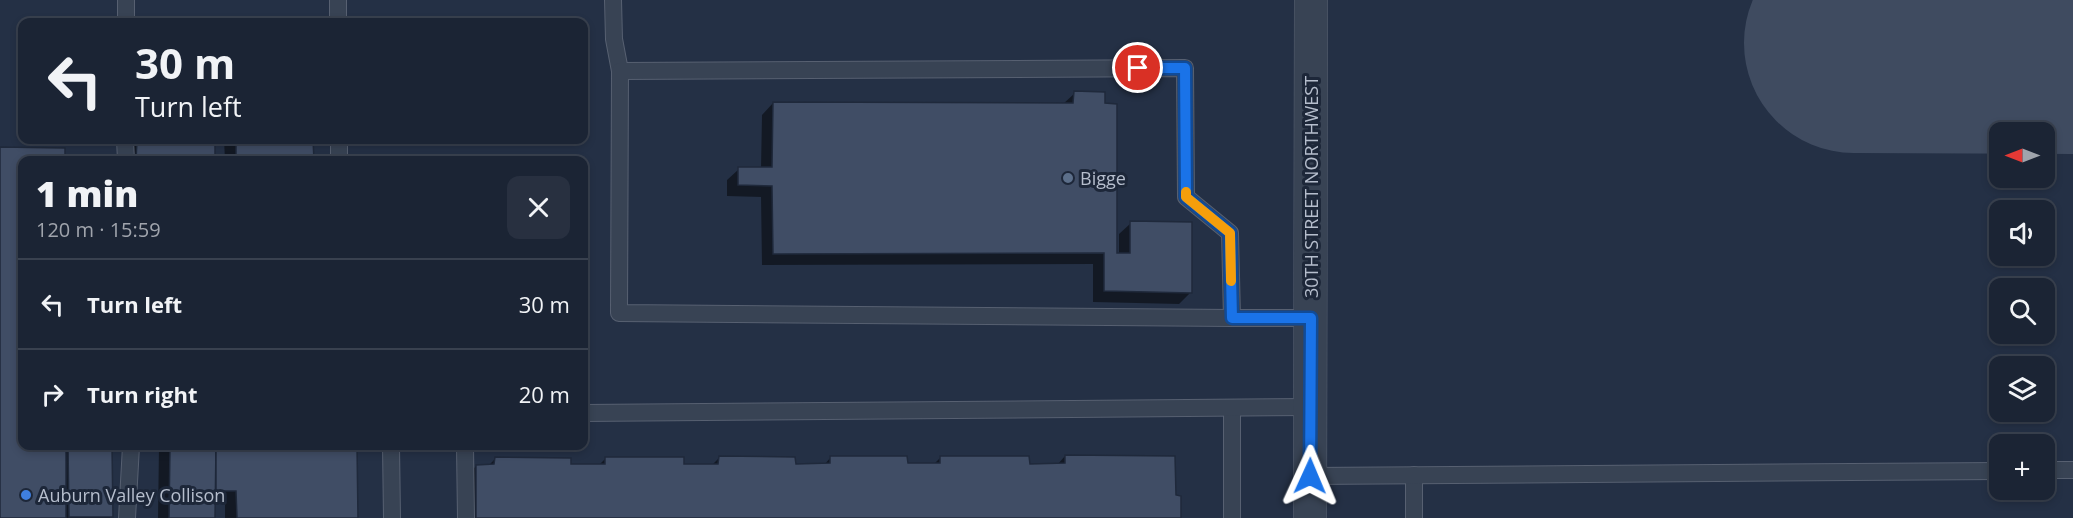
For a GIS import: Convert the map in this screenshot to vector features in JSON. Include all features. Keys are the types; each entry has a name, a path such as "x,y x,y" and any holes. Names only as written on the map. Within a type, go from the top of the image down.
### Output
{"street":[{"name":"30TH STREET NORTHWEST","path":"1310,518 1311,0"}],"lane":[{"path":"126,0 126,18"},
{"path":"338,0 338,18"},
{"path":"613,0 614,39 620,71 619,313 1311,318"},
{"path":"620,71 1185,68 1186,197 1230,233 1232,318"},
{"path":"588,413 1311,407"},
{"path":"1232,408 1232,518"},
{"path":"127,518 130,450"},
{"path":"391,450 392,518"},
{"path":"465,450 465,518"},
{"path":"2055,470 2073,470"},
{"path":"1310,476 1989,471"},
{"path":"1414,476 1414,518"}],"building":[{"path":"1074,91 1105,92 1105,103 1117,104 1117,253 1130,253 1130,221 1192,222 1192,293 1104,291 1104,253 773,254 772,186 738,185 738,167 772,167 773,102 1073,103"},
{"path":"137,144 215,144 215,156 136,156"},
{"path":"236,144 313,144 314,156 236,156"},
{"path":"0,147 65,148 65,156 18,156 18,450 66,450 66,518 0,518"},
{"path":"68,450 112,450 113,517 69,517"},
{"path":"170,450 216,450 215,518 169,518"},
{"path":"216,450 357,450 358,518 237,518 236,491 216,491"},
{"path":"1065,455 1175,456 1176,495 1181,496 1181,518 476,518 476,465 494,464 495,457 571,458 571,464 605,464 605,457 684,457 684,464 718,464 719,456 795,457 796,464 830,463 830,456 907,456 908,463 940,463 940,456 1029,456 1030,464 1065,463"}],"taxiway":[{"path":"1872,0 1872,43"}],"runway":[{"path":"1854,43 2073,44"}],"slow traffic":[{"path":"1186,192 1186,197 1230,233 1231,281"}],"place":[{"name":"Bigge","path":"1068,178"},
{"name":"Auburn Valley Collison","path":"26,495"}],"route":[{"path":"1138,68 1185,68 1186,197 1230,233 1232,318 1311,318 1310,476"}]}
